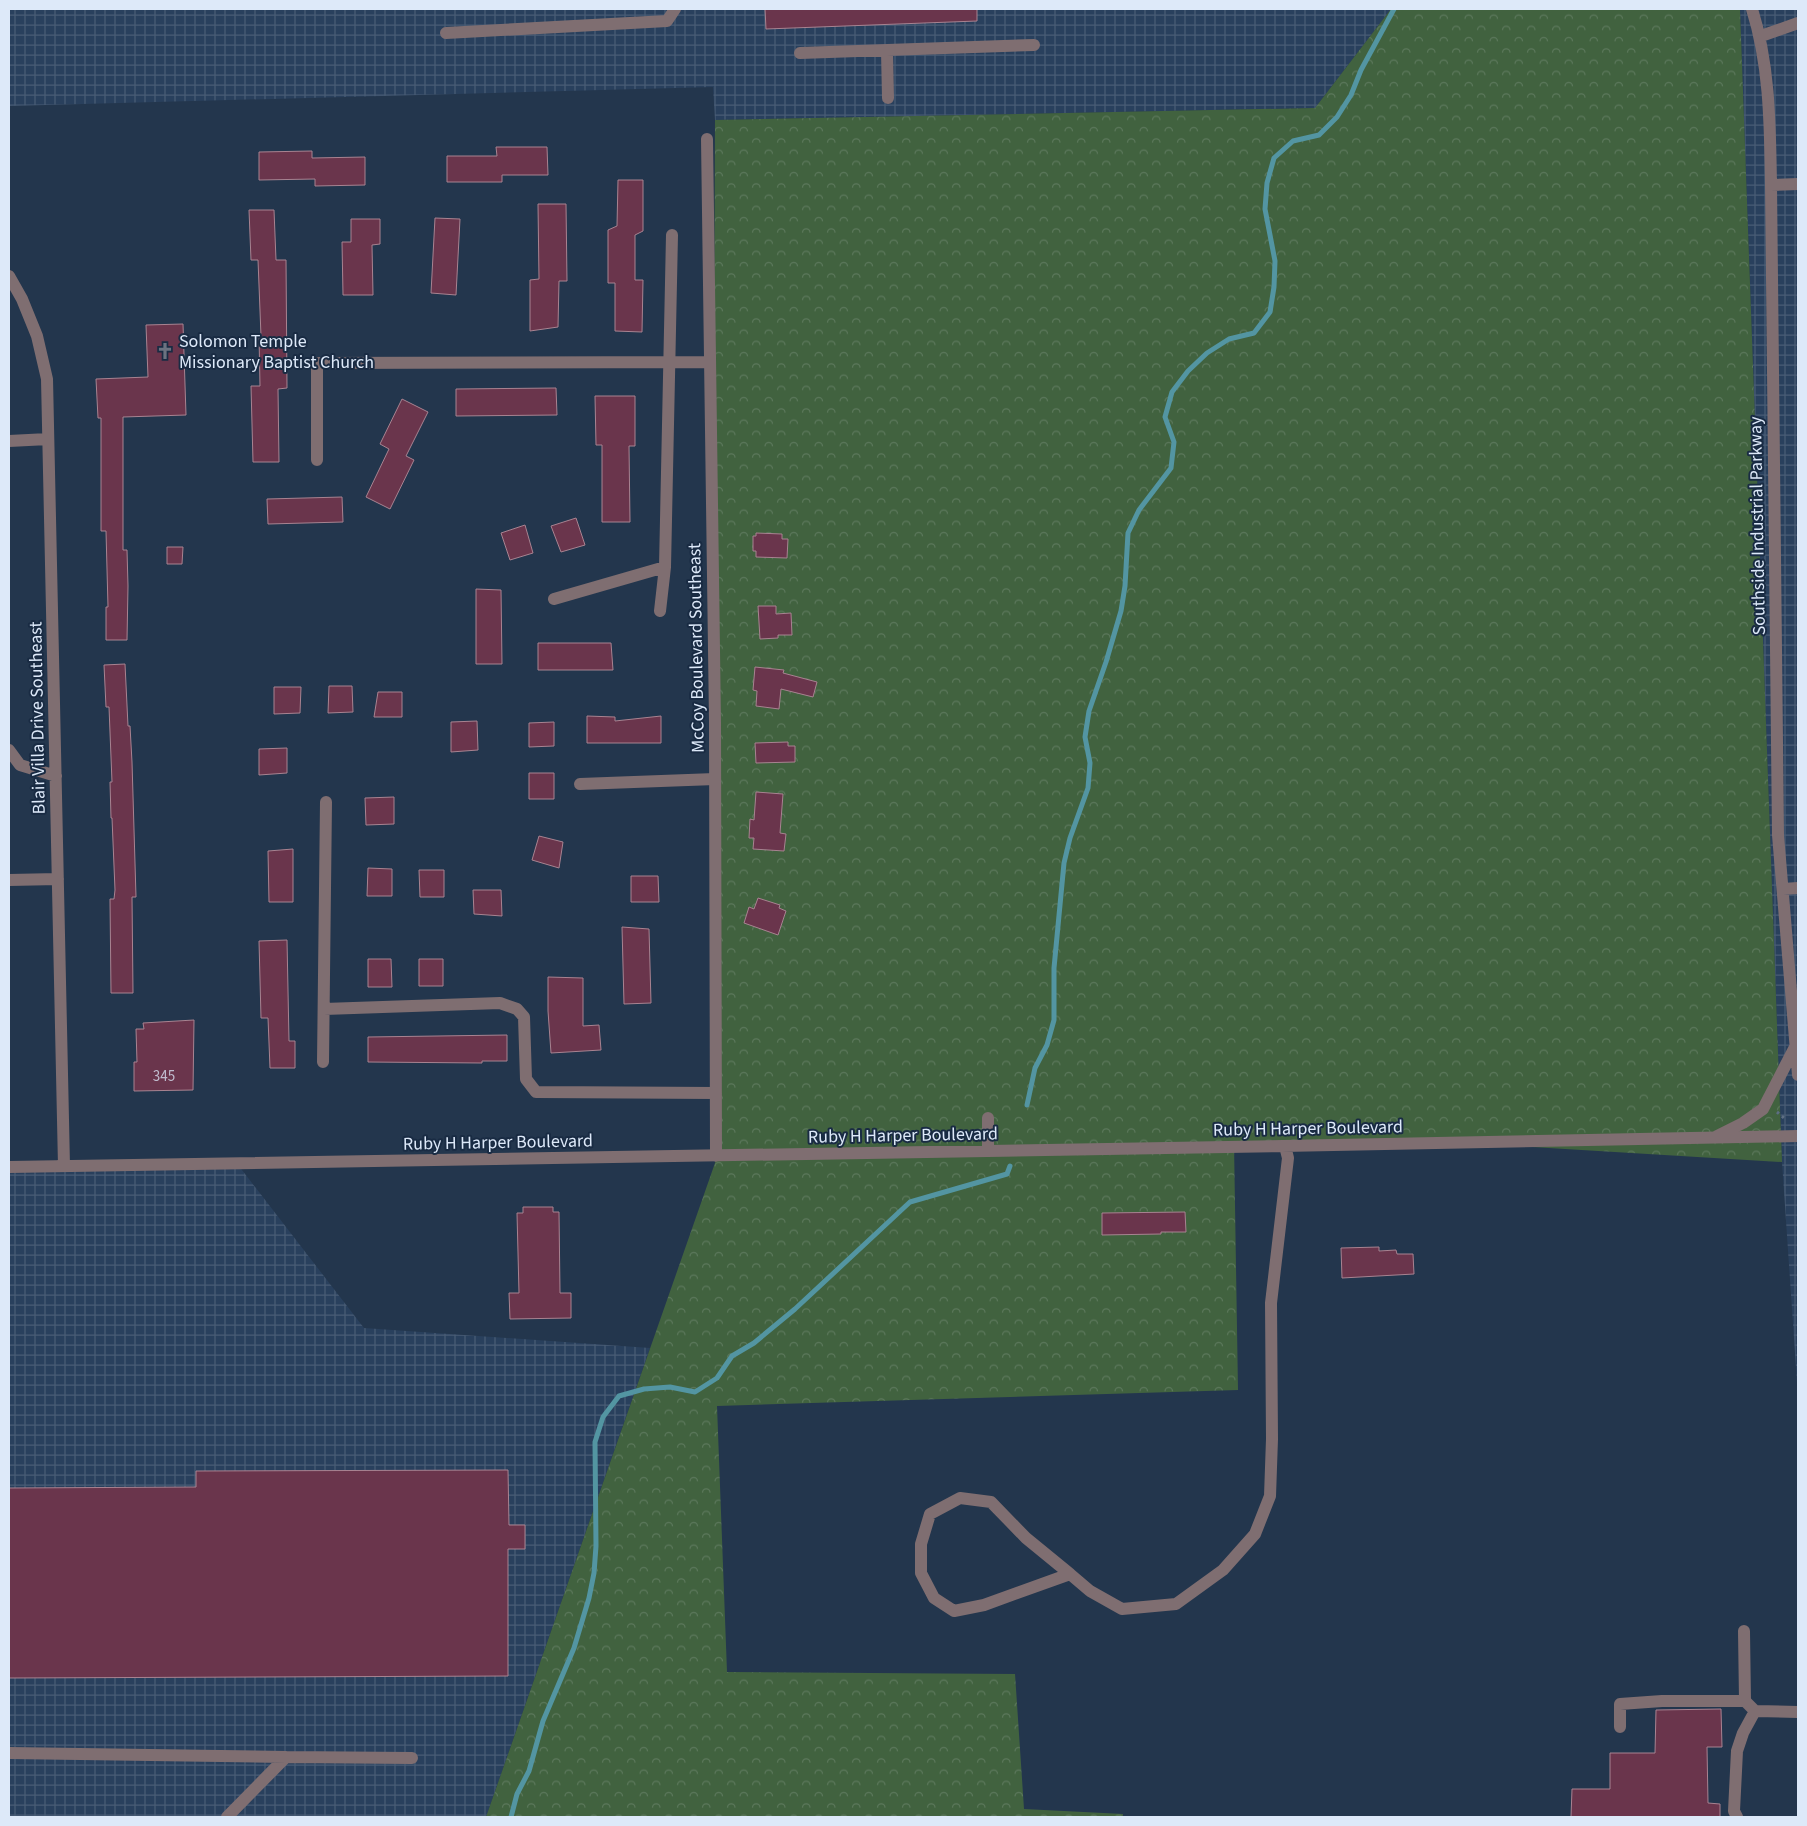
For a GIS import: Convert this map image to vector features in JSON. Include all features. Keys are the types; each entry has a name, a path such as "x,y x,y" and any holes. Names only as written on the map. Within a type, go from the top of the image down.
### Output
{"street":[{"path":"446,33 667,21 675,9"},
{"name":"Southside Industrial Parkway","path":"1752,9 1761,36 1768,86 1771,185 1778,835 1798,1075"},
{"path":"1761,36 1798,23"},
{"path":"800,53 1034,45"},
{"path":"887,51 888,98"},
{"name":"McCoy Boulevard Southeast","path":"707,139 715,779 716,1156"},
{"path":"1771,185 1798,184"},
{"path":"660,611 665,567 672,235"},
{"name":"Blair Villa Drive Southeast","path":"9,276 22,300 37,336 47,379 64,1166"},
{"path":"317,460 317,363 709,362"},
{"path":"9,441 48,439"},
{"path":"554,599 665,567"},
{"path":"9,750 20,765 56,776"},
{"path":"580,784 715,779"},
{"path":"323,1062 326,802"},
{"path":"9,880 58,879"},
{"path":"1783,888 1798,888"},
{"path":"324,1009 500,1003 517,1009 524,1017 526,1079 536,1092 716,1093"},
{"path":"1714,1137 1743,1123 1763,1109 1797,1046"},
{"path":"988,1118 988,1150"},
{"name":"Ruby H Harper Boulevard","path":"9,1167 1798,1136"},
{"path":"1070,1574 984,1606 954,1611 934,1598 921,1573 921,1544 930,1514 960,1498 991,1502 1026,1538 1070,1574 1090,1591 1122,1609 1176,1604 1223,1570 1256,1534 1270,1496 1272,1439 1271,1303 1288,1158 1285,1146"},
{"path":"1744,1631 1745,1701 1755,1711 1798,1712"},
{"path":"1620,1727 1620,1704 1662,1700 1745,1701"},
{"path":"1738,1817 1734,1811 1737,1751 1743,1733 1755,1711"},
{"path":"9,1752 412,1758"},
{"path":"227,1817 286,1757"}],"shaded area":[{"path":"9,9 1391,9 1315,108 715,120 713,87 9,106"},
{"path":"1740,9 1798,9 1798,1397 1782,1162"},
{"path":"235,1161 364,1328 650,1348 486,1817 9,1817 9,1163"}],"green space":[{"path":"1391,9 1740,9 1782,1162 1449,1142 1234,1144 1238,1390 717,1406 727,1672 1015,1674 1024,1809 1123,1814 1123,1817 486,1817 715,1163 713,593 715,120 1315,108"}],"building":[{"path":"765,9 977,9 977,21 766,29"},
{"path":"496,147 547,147 548,175 502,175 502,182 447,182 447,156 497,156"},
{"path":"312,151 312,158 365,157 365,185 315,186 315,179 259,180 259,152"},
{"path":"618,180 643,180 643,231 635,235 635,280 643,280 642,332 615,331 615,283 608,283 608,230 617,226"},
{"path":"538,204 566,204 567,281 559,281 558,327 530,331 530,280 539,279"},
{"path":"249,210 274,210 276,260 286,260 287,388 278,389 279,462 253,462 251,386 260,386 259,336 261,336 258,260 251,260"},
{"path":"435,218 460,219 456,295 431,293"},
{"path":"351,219 380,219 380,244 372,245 373,295 343,295 342,242 351,242"},
{"path":"183,324 186,415 123,417 123,550 127,550 127,640 106,640 106,607 108,607 106,531 101,531 101,418 98,418 96,379 148,377 146,325"},
{"path":"556,388 557,415 456,416 456,389"},
{"path":"595,396 635,396 635,446 629,446 630,522 602,522 602,445 596,445"},
{"path":"402,399 428,412 406,456 414,460 390,509 366,497 389,449 380,444"},
{"path":"342,497 343,522 268,524 267,499"},
{"path":"576,518 585,545 561,552 551,526"},
{"path":"525,525 533,553 510,560 501,533"},
{"path":"756,533 782,534 782,539 788,539 787,558 756,557 756,551 753,551 753,536 756,536"},
{"path":"167,547 183,547 182,564 167,564"},
{"path":"476,589 501,590 502,664 476,664"},
{"path":"758,606 776,606 776,614 791,613 792,635 778,635 778,638 760,639"},
{"path":"538,643 611,643 613,670 538,670"},
{"path":"125,664 132,762 136,897 132,897 133,993 111,993 110,899 114,899 115,890 111,818 110,782 112,782 109,707 106,707 104,665"},
{"path":"755,667 784,670 783,673 817,682 813,697 781,689 779,709 756,706 757,691 753,690"},
{"path":"329,686 352,686 353,712 328,713"},
{"path":"274,687 301,687 300,713 274,714"},
{"path":"378,692 402,692 402,717 374,717"},
{"path":"587,716 615,717 615,721 661,716 661,743 587,743"},
{"path":"477,721 478,750 451,752 451,722"},
{"path":"554,722 554,746 529,747 529,723"},
{"path":"788,742 788,746 795,746 795,762 756,763 755,743"},
{"path":"287,748 287,773 259,775 259,749"},
{"path":"529,773 554,773 554,799 529,799"},
{"path":"756,792 783,794 780,833 786,834 784,851 753,849 754,838 749,838 750,819 754,820"},
{"path":"394,797 394,824 366,825 365,798"},
{"path":"539,836 563,842 559,868 532,860"},
{"path":"293,849 293,902 269,902 268,851"},
{"path":"368,868 392,869 392,896 367,896"},
{"path":"419,870 444,870 444,897 420,897"},
{"path":"631,876 658,876 659,902 631,902"},
{"path":"473,890 501,890 502,916 474,914"},
{"path":"758,898 780,905 779,908 786,911 778,935 744,923 749,907 754,909"},
{"path":"622,927 649,929 651,1003 624,1004"},
{"path":"287,940 289,1041 295,1041 295,1068 270,1068 268,1018 261,1018 259,941"},
{"path":"368,959 391,959 392,987 368,987"},
{"path":"419,959 443,959 443,986 419,986"},
{"path":"548,977 583,978 583,1026 599,1025 601,1050 551,1053"},
{"path":"194,1020 193,1090 134,1091 134,1062 137,1062 136,1029 144,1029 143,1023"},
{"path":"507,1035 507,1061 482,1061 482,1063 368,1062 368,1037"},
{"path":"523,1207 553,1207 553,1212 559,1212 560,1293 571,1293 571,1318 510,1319 509,1293 519,1293 517,1213 523,1213"},
{"path":"1185,1212 1186,1232 1102,1235 1102,1213"},
{"path":"1379,1247 1379,1251 1396,1250 1397,1254 1413,1254 1414,1274 1342,1278 1341,1248"},
{"path":"508,1470 509,1525 525,1525 525,1549 508,1549 508,1676 9,1678 9,1488 196,1487 196,1471"},
{"path":"1721,1709 1722,1747 1707,1747 1708,1803 1720,1804 1720,1817 1571,1817 1572,1789 1610,1789 1610,1753 1655,1753 1656,1710"}],"waterway":[{"path":"1027,1105 1035,1068 1047,1045 1054,1020 1054,968 1064,863 1070,838 1088,788 1090,763 1085,737 1089,711 1121,611 1125,586 1128,533 1139,510 1171,468 1174,442 1165,417 1172,392 1188,371 1207,353 1229,339 1254,333 1270,312 1274,287 1275,261 1265,209 1267,183 1274,158 1293,141 1319,135 1337,117 1351,95 1361,70 1394,9"},
{"path":"511,1817 517,1794 529,1771 543,1721 574,1648 589,1598 594,1573 596,1546 595,1442 603,1417 619,1396 644,1389 670,1387 695,1392 717,1378 732,1356 754,1343 795,1309 910,1202 1007,1174 1010,1166"}],"place":[{"name":"Solomon Temple Missionary Baptist Church","path":"165,351"}]}
